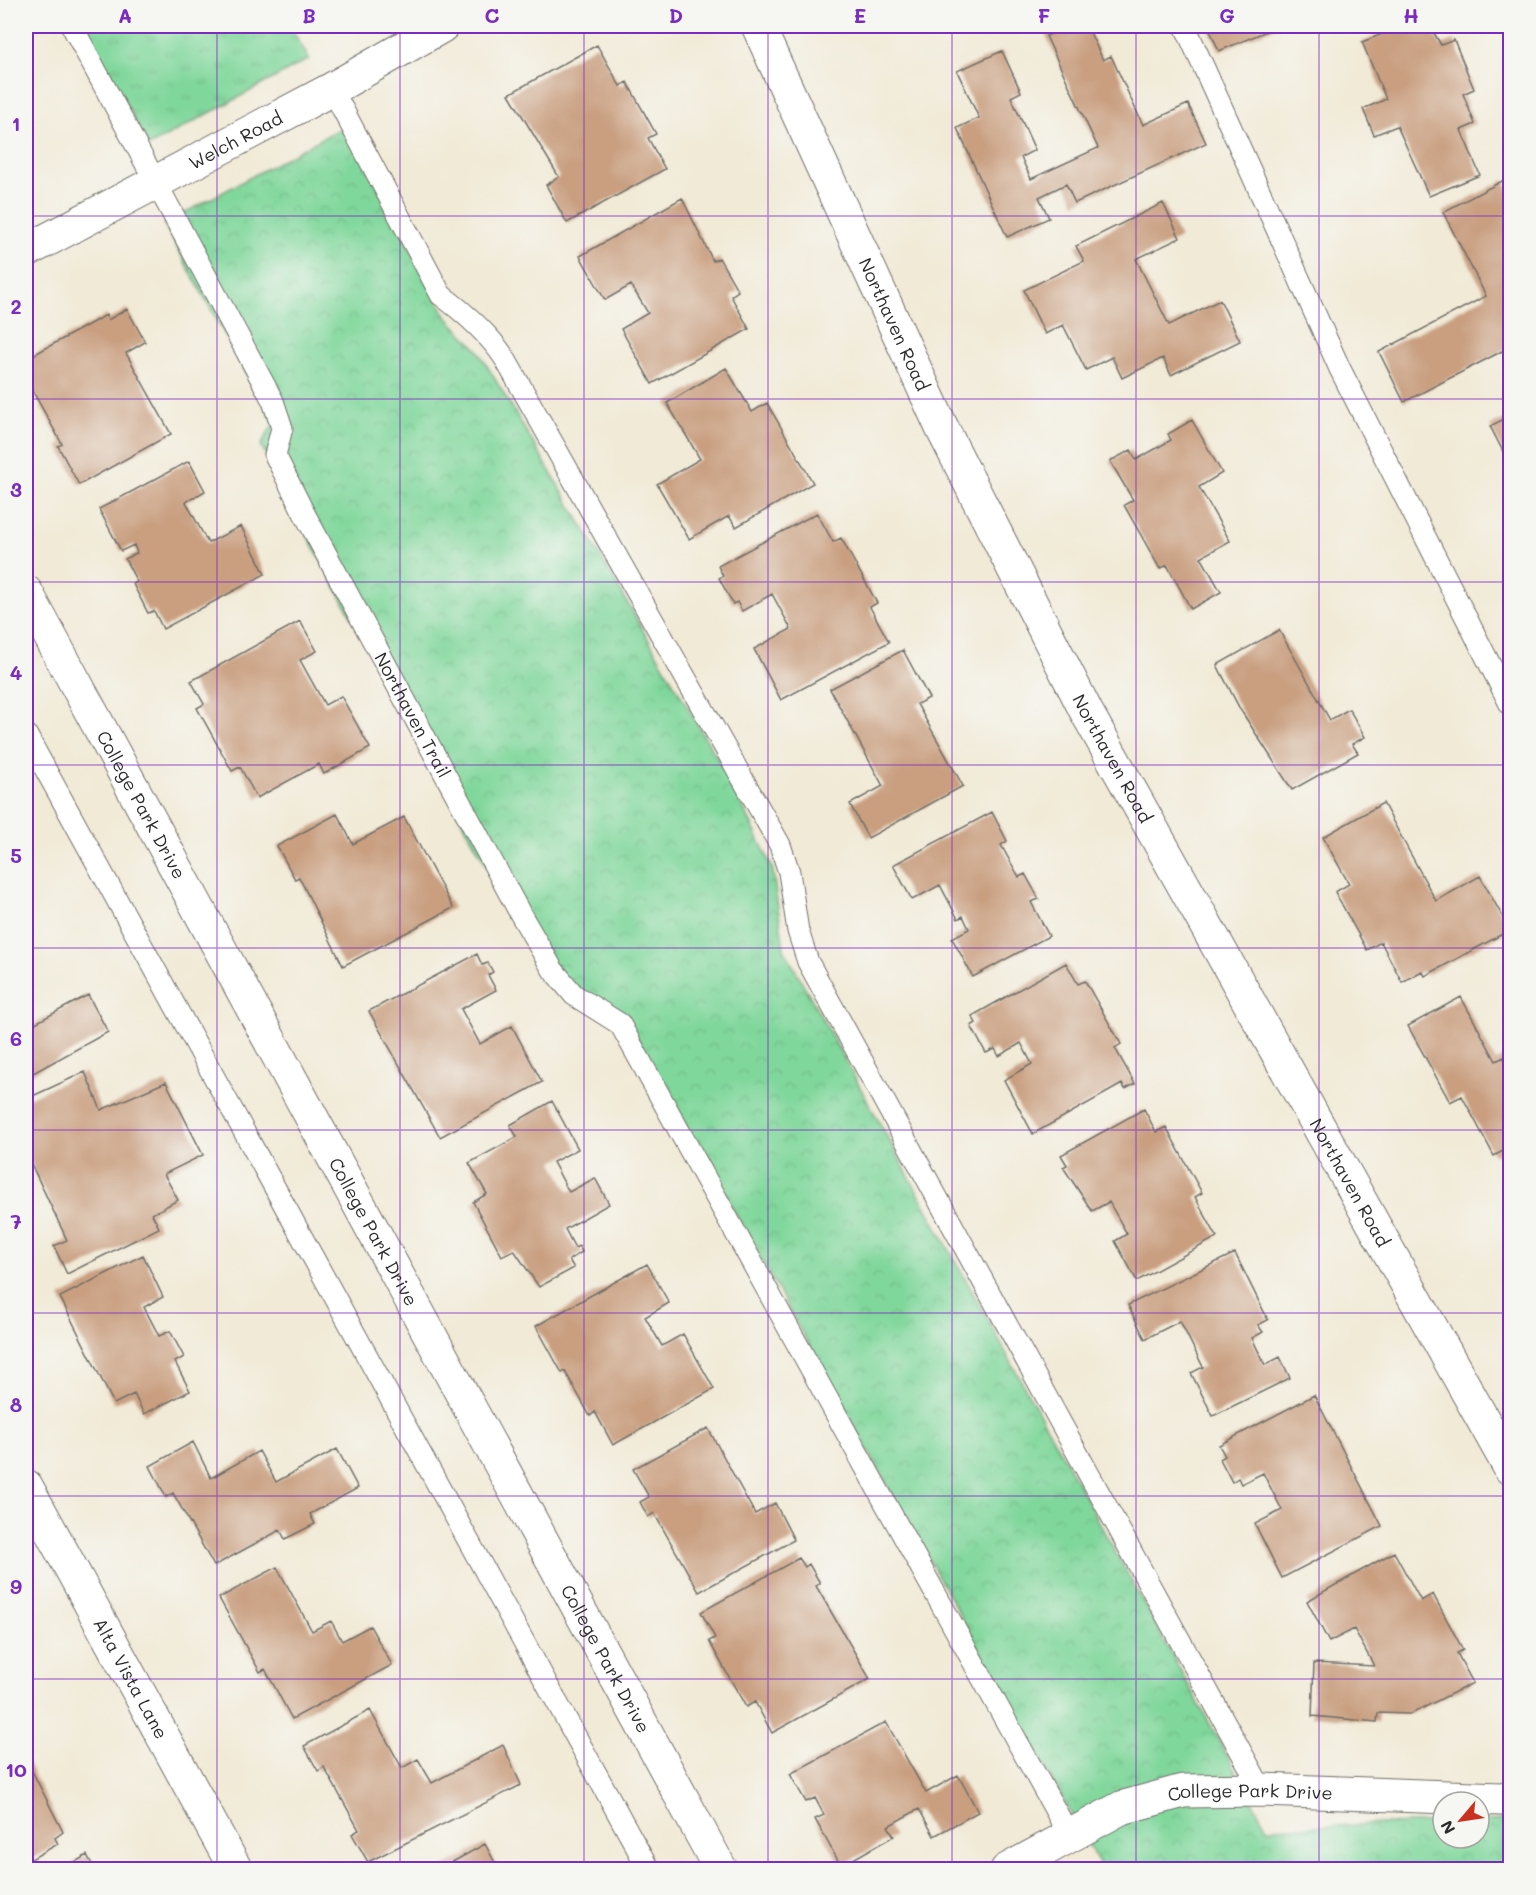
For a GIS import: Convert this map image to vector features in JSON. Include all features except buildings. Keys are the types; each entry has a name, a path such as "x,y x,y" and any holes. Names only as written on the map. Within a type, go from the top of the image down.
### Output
{"street":[{"name":"Welch Road","path":"26,251 332,89 442,26"},
{"name":"Northaven Road","path":"758,26 942,428 1086,711 1510,1468"},
{"name":"College Park Drive","path":"26,592 721,1869"},
{"name":"Alta Vista Lane","path":"26,1486 236,1869"},
{"name":"College Park Drive","path":"1006,1869 1121,1808 1183,1791 1262,1790 1501,1799 1510,1797"}],"lane":[{"name":"Northaven Trail","path":"72,26 273,401 282,428 275,455 304,513 521,915 553,970 574,995 620,1024 1069,1835"},
{"path":"1185,26 1340,369 1510,704"},
{"path":"332,89 441,295 463,312 492,340 504,357 780,844 789,872 798,931 808,962 1262,1790"},
{"path":"26,734 649,1869"}],"green space":[{"path":"83,26 290,26 309,59 149,146"},
{"path":"345,126 446,316 477,349 731,782 772,867 784,949 1267,1828 1431,1822 1431,1850 1491,1850 1491,1821 1510,1820 1510,1869 1102,1869 621,1009 548,979 284,492 261,445 274,423 164,224"}]}
